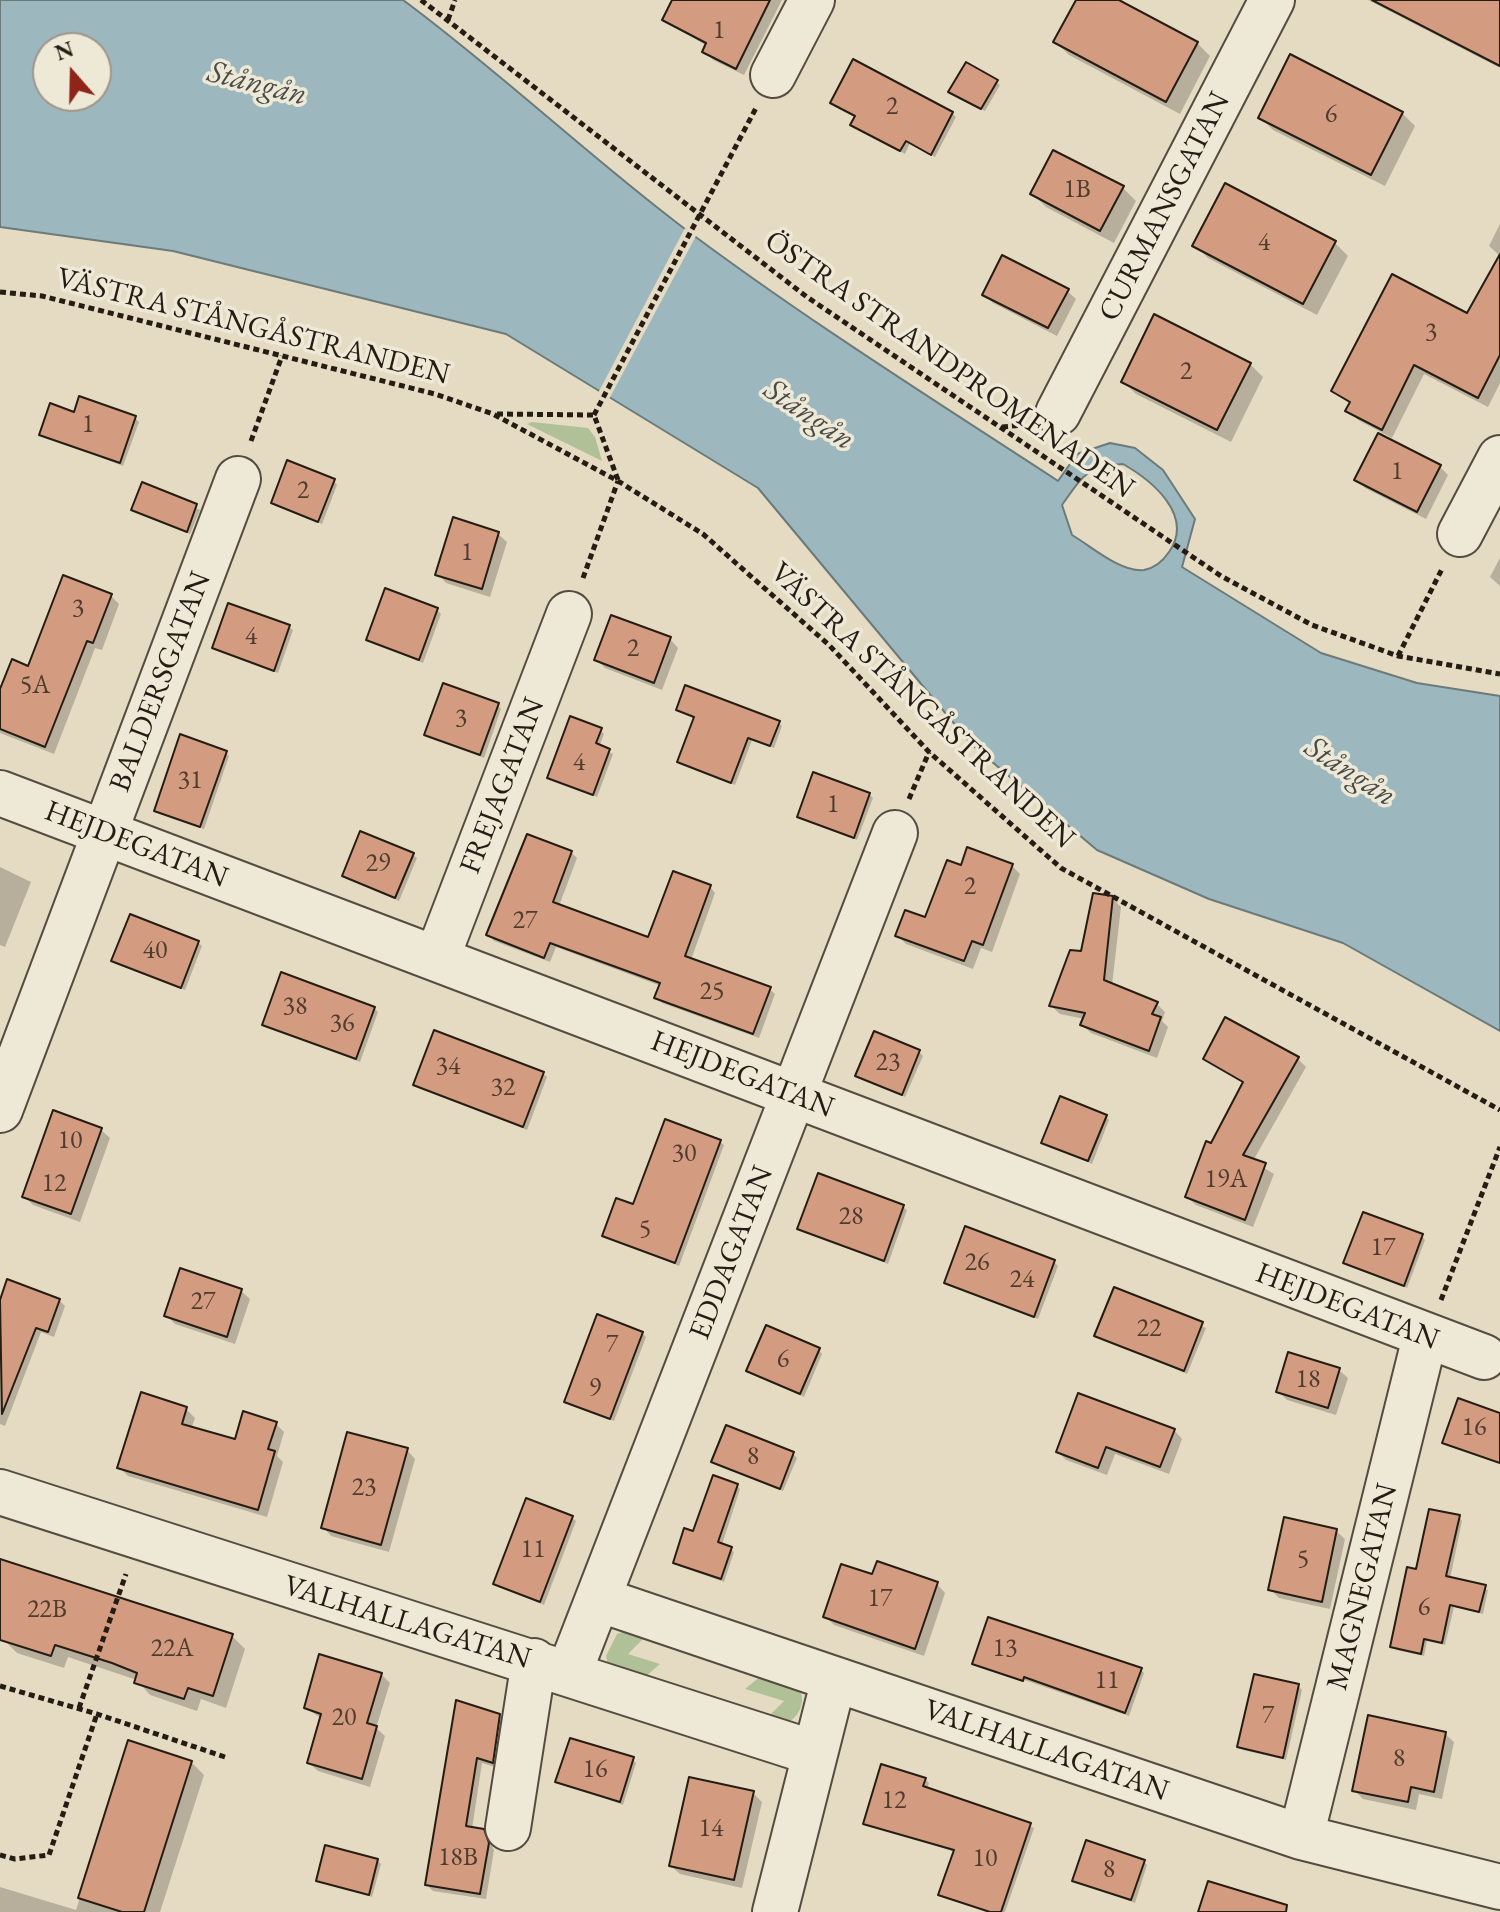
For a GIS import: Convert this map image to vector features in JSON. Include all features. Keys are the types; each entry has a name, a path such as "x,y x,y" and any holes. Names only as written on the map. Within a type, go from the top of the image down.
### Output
{"street":[{"path":"773,75 812,0"},
{"name":"CURMANSGATAN","path":"1058,413 1272,0"},
{"path":"1460,534 1500,458"},
{"name":"BALDERSGATAN","path":"0,1110 238,479"},
{"name":"FREJAGATAN","path":"437,958 569,614"},
{"name":"HEJDEGATAN","path":"0,793 1484,1357"},
{"name":"EDDAGATAN","path":"508,1828 551,1667 598,1599 895,833"},
{"name":"MAGNEGATAN","path":"1301,1837 1425,1337"},
{"name":"VALHALLAGATAN","path":"0,1492 814,1753"},
{"name":"VALHALLAGATAN","path":"598,1599 1301,1837 1500,1887"},
{"path":"775,1912 834,1679"}],"path":[{"name":"ÖSTRA STRANDPROMENADEN","path":"421,0 807,297 1190,556 1312,625 1398,656 1500,674"},
{"path":"448,20 455,0"},
{"path":"569,614 618,481 594,415 773,75"},
{"name":"VÄSTRA STÅNGÅSTRANDEN","path":"0,292 42,296 435,394 493,414 618,481 715,544 829,645 929,752 1061,868 1500,1110"},
{"path":"238,479 282,356"},
{"name":"VÄSTRA STÅNGÅSTRANDEN","path":"493,414 594,415"},
{"path":"1398,656 1460,534"},
{"path":"895,833 929,752"},
{"path":"1459,1256 1500,1147"},
{"path":"79,1708 139,1537"},
{"path":"0,1686 79,1708 225,1757"},
{"path":"0,1855 15,1859 49,1855 97,1714"}],"green space":[{"path":"527,424 588,428 595,437 602,461"},
{"path":"628,1630 649,1633 628,1654 660,1664 638,1683 609,1669 606,1656 617,1634"},
{"path":"767,1671 790,1680 800,1690 800,1709 788,1722 762,1723 784,1701 745,1689"}],"water":[{"name":"Stångån","path":"0,0 403,0 474,55 646,199 727,260 1058,481 1077,454 1110,443 1135,448 1163,470 1195,519 1182,567 1321,653 1417,683 1500,696 1500,1031 1343,943 1209,899 1097,850 972,745 758,488 506,334 173,251 0,227","holes":["1123,464 1146,479 1166,500 1177,525 1176,538 1167,555 1155,566 1144,570 1126,567 1106,558 1072,535 1062,505 1086,475 1101,467"]}],"pier":[{"path":"685,228 697,234 608,401 597,395"}],"building":[{"path":"672,0 770,0 736,69 702,52 706,43 662,20"},
{"path":"1076,0 1119,0 1198,42 1166,102 1053,42"},
{"path":"1372,0 1500,0 1500,66"},
{"path":"1290,54 1403,112 1371,175 1258,118"},
{"path":"853,59 953,112 931,155 906,141 900,151 850,125 855,116 830,103"},
{"path":"966,62 998,80 981,109 948,92"},
{"path":"1053,150 1124,186 1100,231 1030,194"},
{"path":"1225,183 1336,241 1303,304 1192,246"},
{"path":"1500,254 1500,355 1478,398 1414,365 1382,430 1345,411 1350,402 1331,391 1392,274 1467,313"},
{"path":"1002,255 1069,289 1048,328 982,295"},
{"path":"1154,314 1251,363 1217,430 1121,382"},
{"path":"79,396 136,416 120,463 39,435 50,403 74,412"},
{"path":"1378,433 1441,465 1417,512 1354,480"},
{"path":"287,460 335,479 318,522 271,503"},
{"path":"142,482 197,504 187,532 131,510"},
{"path":"453,517 499,532 482,589 435,575"},
{"path":"63,575 112,594 93,643 87,641 45,747 0,729 0,689 12,659 28,666"},
{"path":"385,588 438,608 419,660 366,640"},
{"path":"228,603 290,625 274,671 212,648"},
{"path":"611,615 671,637 654,683 594,660"},
{"path":"443,683 499,703 480,755 424,735"},
{"path":"685,685 780,721 770,746 748,738 731,783 677,762 694,717 676,710"},
{"path":"570,716 602,728 596,743 610,749 593,795 547,778"},
{"path":"180,734 227,751 200,827 154,811"},
{"path":"813,772 870,793 854,838 797,817"},
{"path":"360,831 414,853 395,898 342,876"},
{"path":"527,834 572,851 553,902 648,937 673,871 711,885 685,956 771,987 753,1034 654,998 660,983 550,943 544,958 486,935"},
{"path":"967,847 1013,864 983,945 972,941 964,961 895,936 905,910 925,917 947,860 961,865"},
{"path":"1093,893 1113,896 1104,980 1158,1002 1152,1014 1161,1017 1149,1051 1080,1025 1085,1013 1049,1006 1070,950 1081,951"},
{"path":"130,914 199,941 181,988 111,961"},
{"path":"281,972 375,1007 356,1059 262,1025"},
{"path":"1225,1017 1299,1057 1243,1155 1266,1163 1245,1220 1185,1197 1206,1141 1211,1143 1243,1082 1203,1059"},
{"path":"434,1030 544,1072 523,1127 413,1085"},
{"path":"874,1031 920,1050 902,1095 855,1076"},
{"path":"1060,1096 1107,1115 1088,1161 1041,1143"},
{"path":"53,1110 102,1128 71,1214 22,1197"},
{"path":"665,1119 721,1140 675,1263 602,1236 616,1198 633,1204"},
{"path":"818,1173 904,1205 884,1261 797,1229"},
{"path":"1363,1212 1423,1234 1404,1286 1343,1263"},
{"path":"965,1226 1055,1260 1034,1317 944,1283"},
{"path":"180,1268 242,1289 227,1337 164,1316"},
{"path":"7,1279 60,1299 48,1332 36,1328 2,1414 0,1300"},
{"path":"1114,1287 1203,1322 1184,1371 1094,1336"},
{"path":"597,1314 643,1332 610,1419 564,1402"},
{"path":"766,1325 820,1348 800,1394 746,1371"},
{"path":"1288,1352 1340,1368 1328,1408 1276,1392"},
{"path":"141,1392 187,1407 182,1424 235,1439 243,1411 277,1422 268,1449 275,1451 258,1510 117,1468"},
{"path":"1078,1393 1175,1429 1160,1467 1106,1447 1098,1468 1056,1452"},
{"path":"1458,1398 1500,1413 1500,1463 1442,1443"},
{"path":"726,1425 794,1452 780,1489 711,1462"},
{"path":"347,1432 408,1448 381,1545 321,1528"},
{"path":"713,1475 738,1484 718,1542 732,1547 721,1579 673,1563 684,1528 693,1531"},
{"path":"526,1498 573,1516 540,1602 493,1584"},
{"path":"1429,1509 1460,1515 1446,1576 1486,1585 1479,1612 1450,1605 1442,1643 1424,1639 1421,1654 1390,1647 1407,1567 1416,1569"},
{"path":"1284,1517 1337,1529 1322,1602 1268,1590"},
{"path":"0,1559 233,1634 213,1696 188,1688 184,1699 134,1683 137,1673 112,1663 55,1645 51,1656 0,1640"},
{"path":"877,1561 938,1582 915,1649 823,1617 841,1564 872,1574"},
{"path":"988,1617 1142,1668 1125,1713 1024,1677 1023,1681 972,1664"},
{"path":"319,1654 382,1673 367,1723 377,1726 362,1779 307,1763 321,1714 304,1708"},
{"path":"1254,1674 1299,1684 1283,1758 1237,1747"},
{"path":"456,1700 500,1714 493,1763 477,1758 466,1826 484,1829 489,1843 480,1894 425,1885"},
{"path":"1368,1715 1446,1732 1434,1792 1411,1787 1408,1802 1352,1791"},
{"path":"570,1738 634,1757 620,1802 555,1782"},
{"path":"128,1740 192,1761 144,1912 122,1912 78,1898"},
{"path":"881,1764 926,1778 923,1786 1031,1823 1001,1912 990,1912 938,1895 954,1850 863,1824"},
{"path":"689,1777 754,1791 734,1880 669,1866"},
{"path":"1086,1840 1145,1860 1131,1900 1072,1881"},
{"path":"325,1845 378,1859 369,1895 316,1881"},
{"path":"1208,1881 1287,1905 1286,1912 1198,1912"}]}
